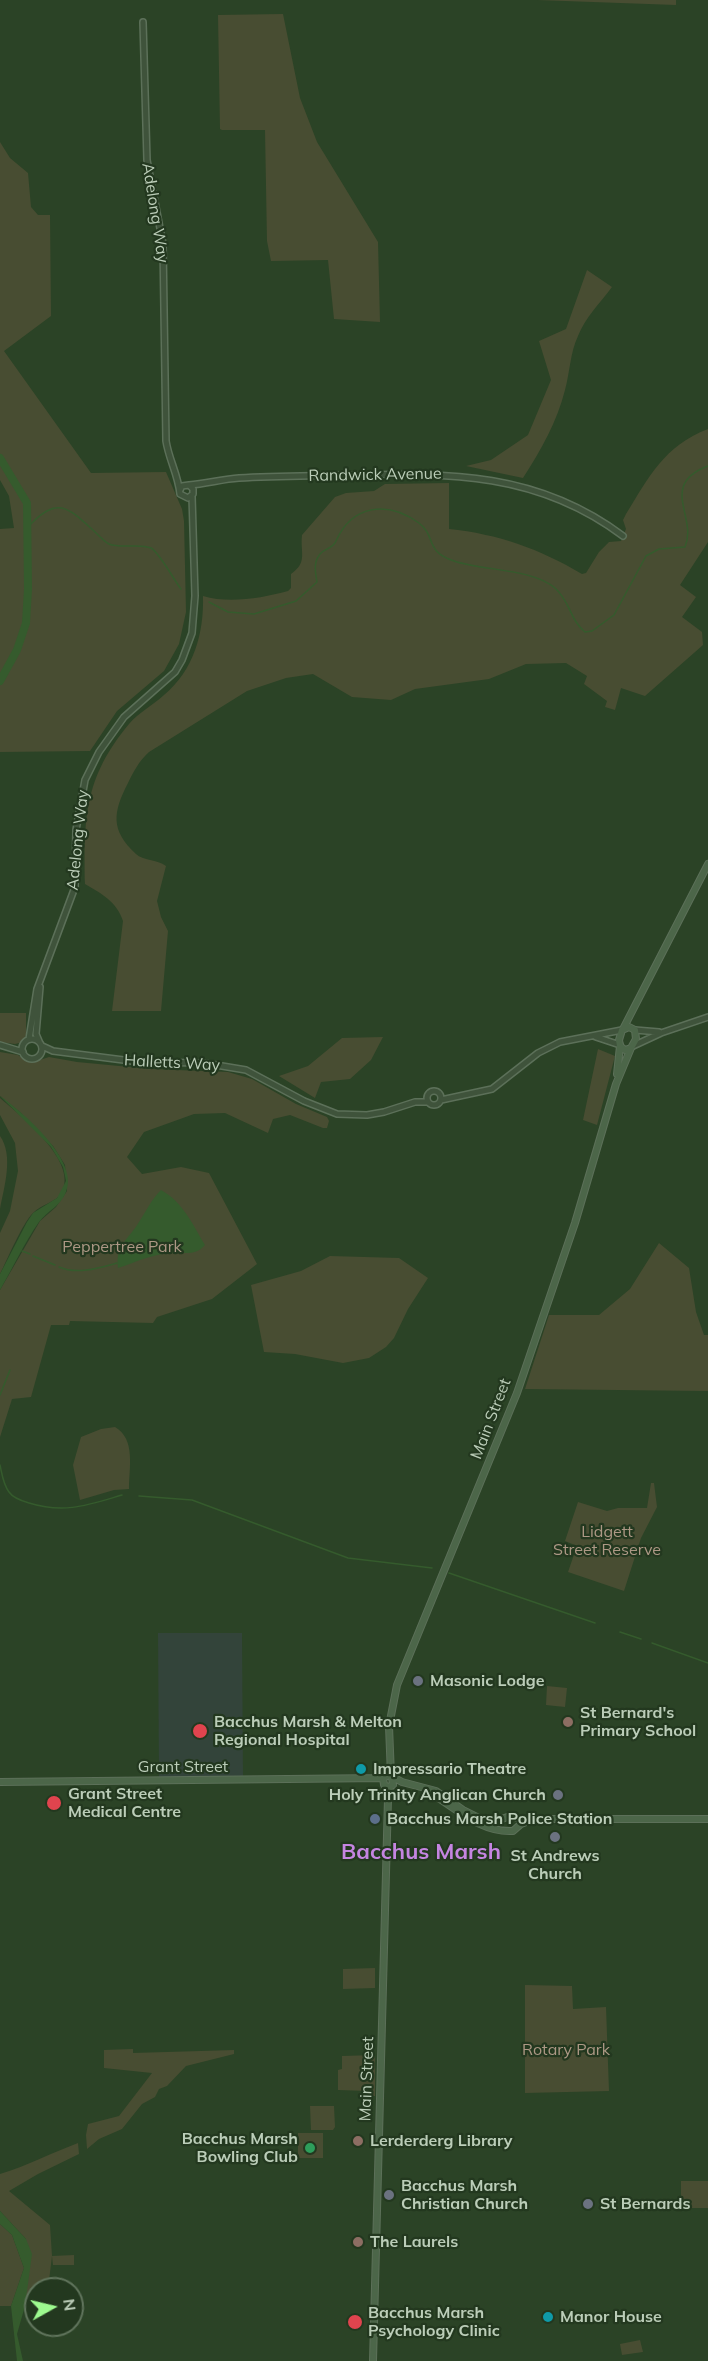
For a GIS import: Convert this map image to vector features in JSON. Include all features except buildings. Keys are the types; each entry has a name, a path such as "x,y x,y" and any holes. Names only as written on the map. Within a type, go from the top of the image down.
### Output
{"main road":[{"path":"623,1030 708,864"},
{"name":"Main Street","path":"388,1777 390,1716 397,1685 517,1393 579,1213 616,1084 636,1039 634,1029 636,1011 645,987"},
{"path":"623,1030 629,1027 634,1029"},
{"name":"Main Street","path":"616,1084 623,1030"},
{"path":"620,1046 625,1050 632,1047"},
{"path":"388,1777 394,1783 387,1786 388,1777"},
{"path":"388,1777 436,1791 463,1810 481,1819 494,1822 505,1818 546,1817 708,1819"},
{"name":"Grant Street","path":"0,1782 388,1777"},
{"name":"Grant Street","path":"366,1779 387,1786 411,1786 423,1789 471,1820 505,1830"},
{"name":"Main Street","path":"373,2361 387,1786"},
{"path":"505,1818 502,1826 510,1832 526,1822 546,1817"},
{"path":"515,1818 517,1828"}],"street":[{"name":"Adelong Way","path":"143,22 147,160 163,244 166,441 180,490"},
{"name":"Adelong Way","path":"177,473 188,485"},
{"name":"Randwick Avenue","path":"188,485 248,478 423,473 491,479 540,493 578,509 623,536"},
{"name":"Randwick Avenue","path":"193,495 208,483"},
{"path":"188,485 193,489 193,495 185,498 180,494 180,490 182,486 188,485"},
{"name":"Adelong Way","path":"27,1041 37,989 75,887 76,830 85,780 99,752 124,717 175,672 189,644 194,611 193,495"},
{"name":"Adelong Way","path":"185,498 193,515"},
{"name":"Adelong Way","path":"40,1043 36,1034 41,982"},
{"path":"632,1047 661,1033 708,1017"},
{"path":"634,1029 661,1033"},
{"path":"441,1098 433,1091 429,1093 426,1100 435,1106 441,1098 492,1089 549,1047 572,1039 623,1030"},
{"path":"593,1037 620,1046"},
{"path":"23,1052 27,1041"},
{"path":"0,1046 11,1047 32,1059 40,1055 40,1043 27,1041 11,1047"},
{"name":"Halletts Way","path":"40,1043 54,1051 139,1062 204,1063 235,1068 262,1077 304,1101 337,1114 367,1115 426,1100"},
{"name":"Halletts Way","path":"40,1055 54,1051"}],"shaded area":[{"path":"0,1096 22,1113 47,1138 65,1166 68,1180 64,1197 39,1222 0,1290 0,1274 27,1222 33,1213 57,1198 66,1181 63,1167 51,1147"},
{"path":"161,1190 181,1207 205,1245 191,1253 160,1254 118,1268 121,1248"},
{"name":"Bacchus Marsh & Melton Regional Hospital","path":"158,1633 242,1633 243,1778 159,1778"},
{"path":"0,2211 26,2239 32,2254 29,2277 24,2277 24,2310 17,2334 23,2361 17,2361 11,2306 24,2268 12,2235 0,2224"}],"green space":[{"path":"537,0 676,0 676,5"},
{"path":"283,14 300,98 317,142 378,242 380,322 334,319 328,260 271,261 267,241 265,130 220,129 218,15"},
{"path":"0,142 10,158 28,173 31,207 38,215 50,215 51,316 4,351 91,473 166,472 182,509 184,521 186,612 179,644 164,671 117,711 90,751 0,752 0,529 14,528 9,496 0,480"},
{"path":"587,270 612,287 589,317 575,342 562,402 548,436 530,467 523,478 466,466 491,460 528,435 551,380 539,341 566,329"},
{"path":"708,429 708,542 680,585 696,597 682,617 702,632 703,645 645,696 621,688 615,710 605,707 607,701 584,684 587,676 566,663 526,664 489,679 415,689 391,700 352,697 313,674 286,678 247,691 145,755 123,793 117,820 122,837 136,854 166,866 157,901 168,931 161,1011 112,1011 123,921 113,903 85,884 85,839 90,800 103,762 114,744 133,720 174,685 190,662 202,624 203,596 234,600 257,598 288,591 291,588 291,574 300,565 302,557 302,535 335,497 346,493 374,491 385,484 449,483 449,529 467,531 518,544 550,557 582,574 586,573 599,552 609,542 621,541 626,529 623,520 659,464 680,444"},
{"path":"0,1013 26,1013 26,1035 23,1042 15,1044 0,1042"},
{"path":"383,1037 371,1060 350,1079 321,1082 315,1098 279,1076 308,1066 342,1038"},
{"path":"598,1049 615,1056 597,1125 583,1120"},
{"name":"Peppertree Park","path":"0,1052 18,1055 27,1061 49,1057 151,1069 228,1072 252,1079 296,1104 327,1117 329,1121 327,1128 323,1128 290,1115 273,1119 268,1133 225,1113 194,1114 144,1132 127,1157 142,1174 181,1167 209,1173 257,1264 212,1299 157,1317 153,1323 70,1321 69,1325 51,1325 31,1397 12,1399 0,1437 0,1290 40,1221 56,1207 67,1191 65,1165 53,1146 21,1113 0,1096"},
{"path":"0,1098 45,1140 62,1167 65,1180 59,1196 36,1210 29,1218 0,1274 0,1233 10,1211 18,1171 15,1143 0,1115"},
{"path":"0,1136 7,1162 0,1209"},
{"path":"659,1243 689,1268 696,1312 704,1335 708,1335 708,1391 525,1389 549,1315 599,1315 630,1289"},
{"path":"330,1256 399,1258 428,1278 408,1309 394,1338 386,1347 369,1358 343,1363 295,1354 264,1352 251,1285 301,1271"},
{"path":"115,1427 122,1432 129,1446 129,1489 114,1490 80,1500 73,1465 81,1437 101,1429"},
{"name":"Lidgett Street Reserve","path":"651,1483 654,1483 657,1507 641,1538 624,1591 568,1572 577,1546 565,1541 578,1502 607,1511 618,1508 647,1508"},
{"path":"547,1686 567,1688 565,1707 546,1705"},
{"path":"375,1968 375,1988 343,1989 343,1969"},
{"name":"Rotary Park","path":"525,1985 572,1986 573,2009 606,2007 609,2091 525,2093"},
{"path":"133,2049 133,2053 234,2050 234,2054 186,2066 167,2086 159,2089 155,2097 142,2104 122,2129 99,2139 87,2149 88,2124 119,2116 152,2073 104,2068 104,2050"},
{"path":"375,2055 375,2096 368,2096 368,2091 338,2090 338,2070 342,2069 342,2056"},
{"path":"310,2106 334,2106 335,2127 333,2130 311,2130"},
{"name":"Bacchus Marsh Bowling Club","path":"298,2133 323,2133 323,2158 298,2158"},
{"path":"78,2143 79,2154 9,2191 50,2225 52,2256 49,2277 25,2277 26,2239 0,2211 0,2174"},
{"path":"681,2181 708,2181 708,2208 681,2208"},
{"path":"0,2224 12,2235 24,2268 11,2306 0,2306"},
{"path":"74,2255 74,2265 53,2265 52,2256"},
{"path":"640,2340 643,2352 622,2355 620,2344"}],"waterway":[{"path":"0,458 27,503 28,589 26,623 17,650 0,681"},
{"path":"209,602 228,612 254,614 296,601 317,582 315,570 317,559 322,552 333,545 351,520 361,513 383,509 395,511 419,523 428,533 434,548 445,557 466,564 520,573 545,582 560,593 580,627 585,632 592,631 614,615 646,556 659,549 685,547 688,536 682,492 685,482 693,474 708,466"},
{"path":"28,527 47,511 55,508 70,511 109,544 151,548 181,589"},
{"path":"22,1251 30,1254"},
{"path":"33,1256 55,1265"},
{"path":"59,1267 81,1271 117,1263"},
{"path":"0,1395 10,1370"},
{"path":"0,1465 7,1489 15,1498 42,1506 76,1507 122,1495"},
{"path":"139,1496 192,1500 348,1558 432,1568"},
{"path":"449,1573 595,1623"},
{"path":"620,1632 641,1639"},
{"path":"652,1643 708,1663"}],"place":[{"name":"Masonic Lodge","path":"418,1681"},
{"name":"St Bernard's Primary School","path":"568,1722"},
{"name":"Bacchus Marsh & Melton Regional Hospital","path":"200,1731"},
{"name":"Impressario Theatre","path":"361,1769"},
{"name":"Holy Trinity Anglican Church","path":"558,1795"},
{"name":"Grant Street Medical Centre","path":"54,1803"},
{"name":"Bacchus Marsh Police Station","path":"375,1819"},
{"name":"St Andrews Church","path":"555,1837"},
{"name":"Lerderderg Library","path":"358,2141"},
{"name":"Bacchus Marsh Bowling Club","path":"310,2148"},
{"name":"Bacchus Marsh Christian Church","path":"389,2195"},
{"name":"St Bernards","path":"588,2204"},
{"name":"The Laurels","path":"358,2242"},
{"name":"Manor House","path":"548,2317"},
{"name":"Bacchus Marsh Psychology Clinic","path":"355,2322"}],"district":[{"name":"Bacchus Marsh","path":"421,1852"}]}
